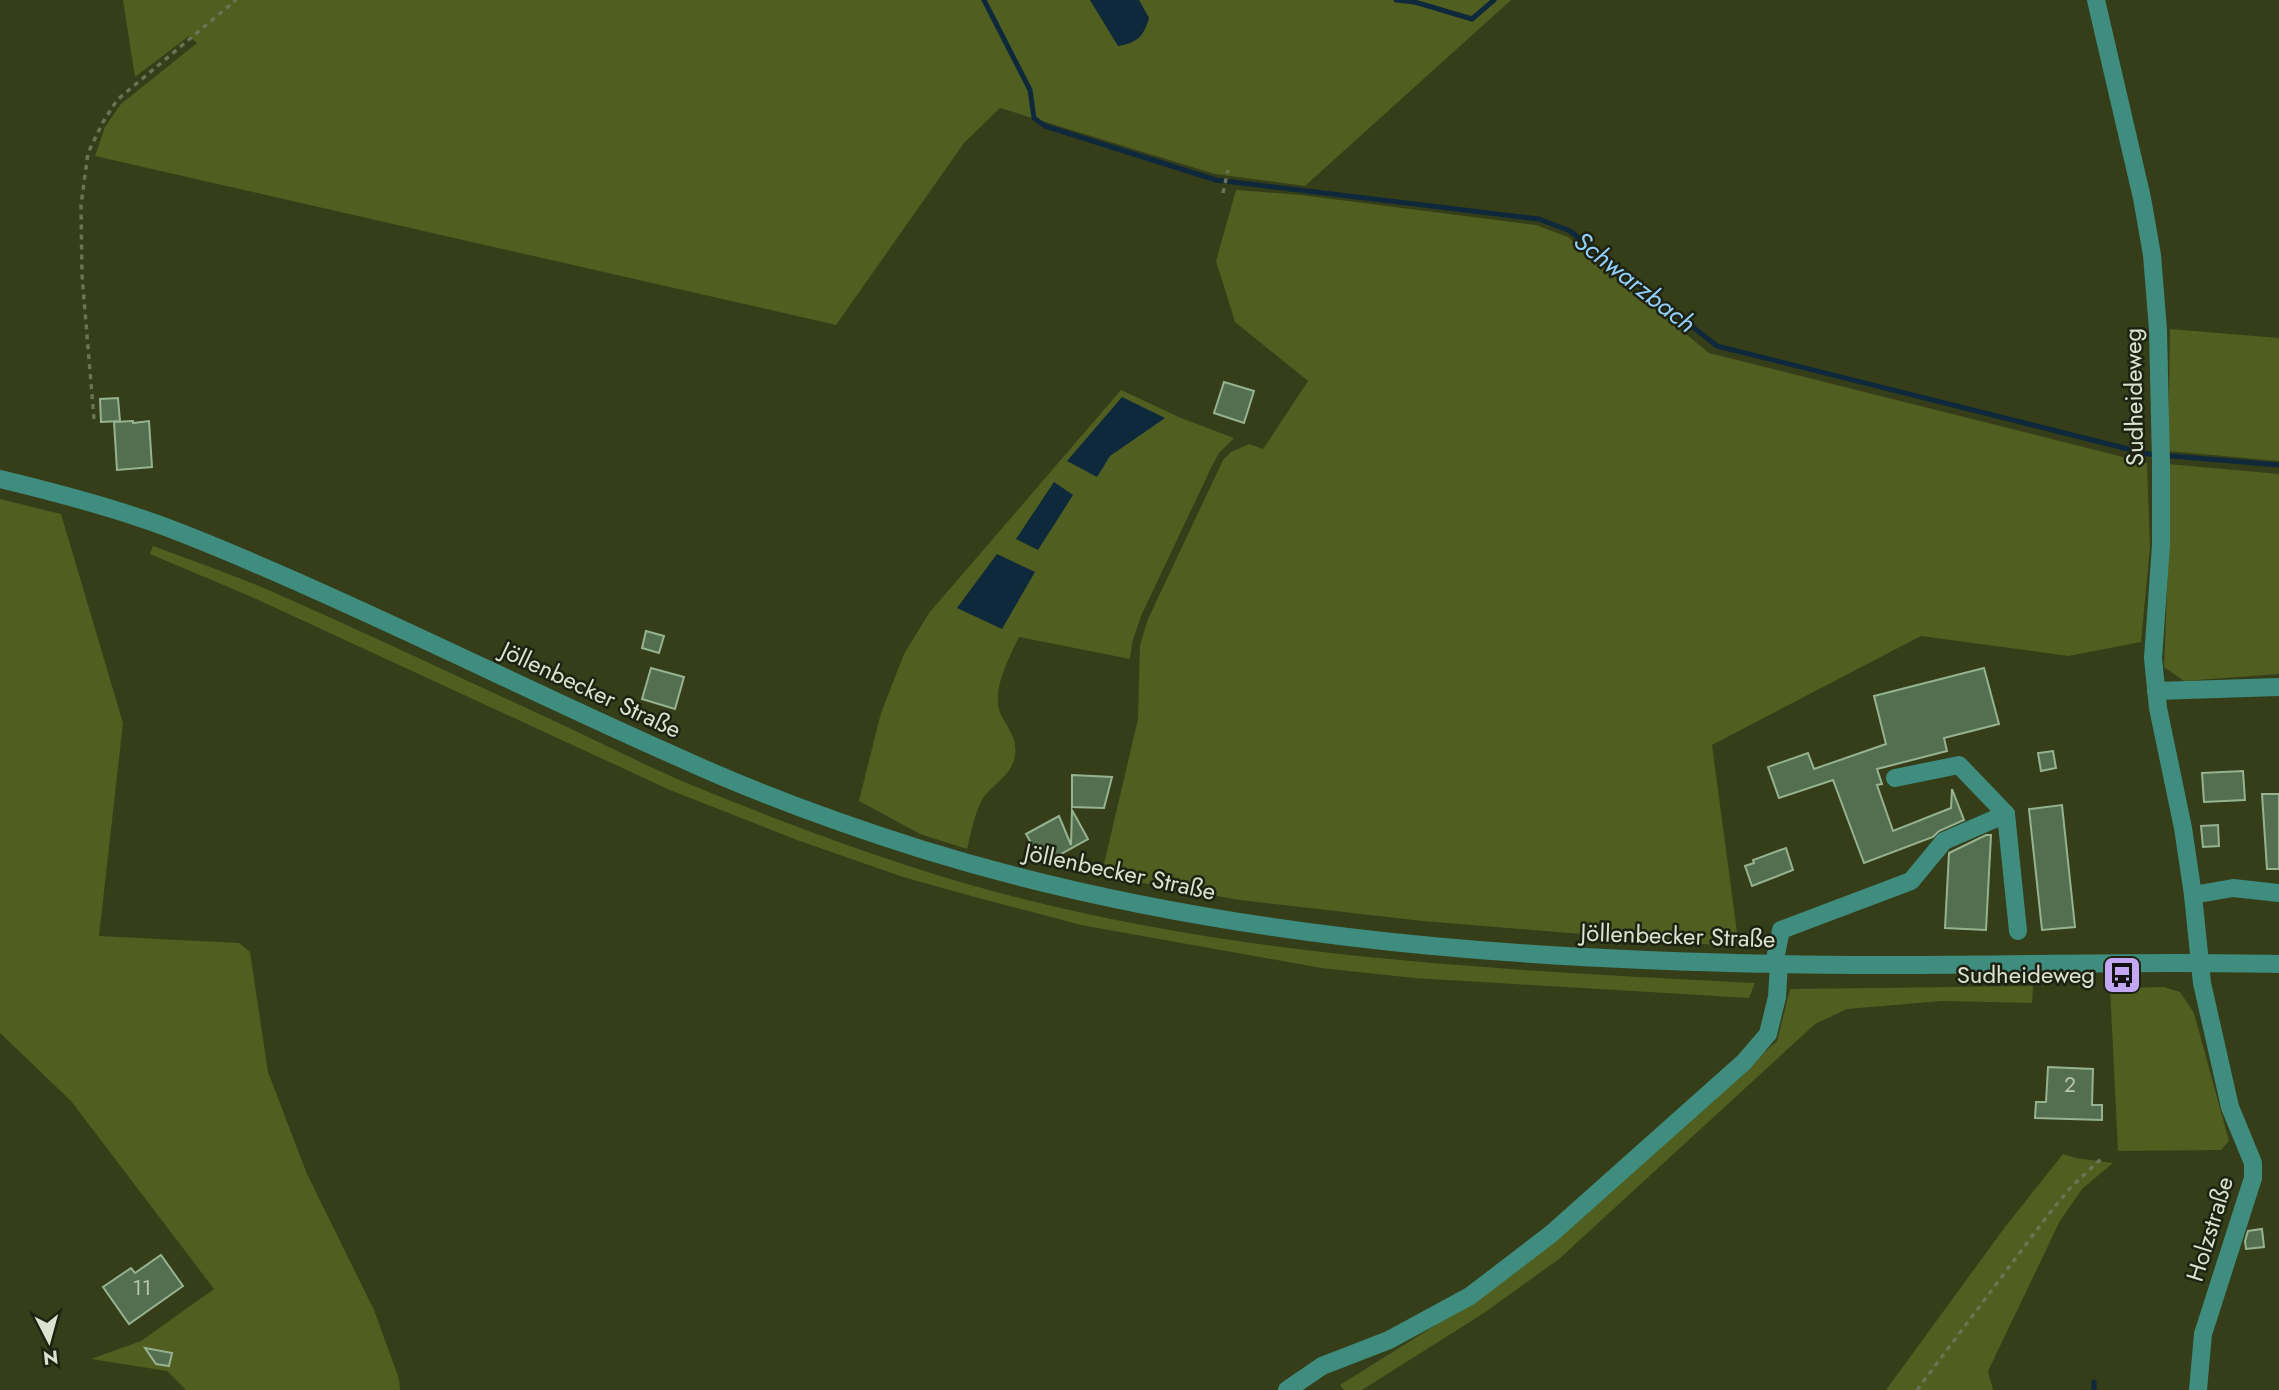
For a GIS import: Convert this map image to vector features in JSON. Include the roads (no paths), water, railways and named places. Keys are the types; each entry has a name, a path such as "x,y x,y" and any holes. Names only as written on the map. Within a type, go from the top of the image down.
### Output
{"street":[{"name":"Sudheideweg","path":"2096,0 2142,198 2152,255 2158,330 2161,462 2161,545 2152,658 2168,762 2183,828 2200,962"},
{"name":"Jöllenbecker Straße","path":"0,479 142,519 203,542 338,600 684,760 804,809 970,864 1091,894 1322,933 1603,960 1776,964 2279,964"},
{"path":"2156,691 2279,687"},
{"path":"1895,778 1959,765 2006,814 2018,931"},
{"path":"1287,1390 1322,1366 1389,1340 1470,1296 1551,1234 1744,1062 1768,1034 1777,997 1776,964 1781,930 1910,881 1944,841 2006,814"},
{"path":"2193,895 2233,888 2279,893"},
{"name":"Holzstraße","path":"2198,1390 2203,1334 2253,1178 2253,1163 2230,1107 2202,983 2200,962"}],"water":[{"path":"1090,0 1139,0 1149,18 1145,30 1135,41 1118,46"},
{"path":"1122,397 1165,418 1110,456 1097,477 1067,461"},
{"path":"1054,482 1073,495 1038,550 1016,539"},
{"path":"997,554 1035,572 1002,629 957,608"}],"waterway":[{"name":"Schwarzbach","path":"984,0 1030,90 1034,118 1045,126 1216,180 1539,219 1570,231 1717,346 2148,454 2279,465"},
{"path":"1396,0 1415,2 1472,19 1494,0"},
{"path":"2094,1382 2094,1390"}],"place":[{"name":"Sudheideweg","path":"2122,975"}]}
